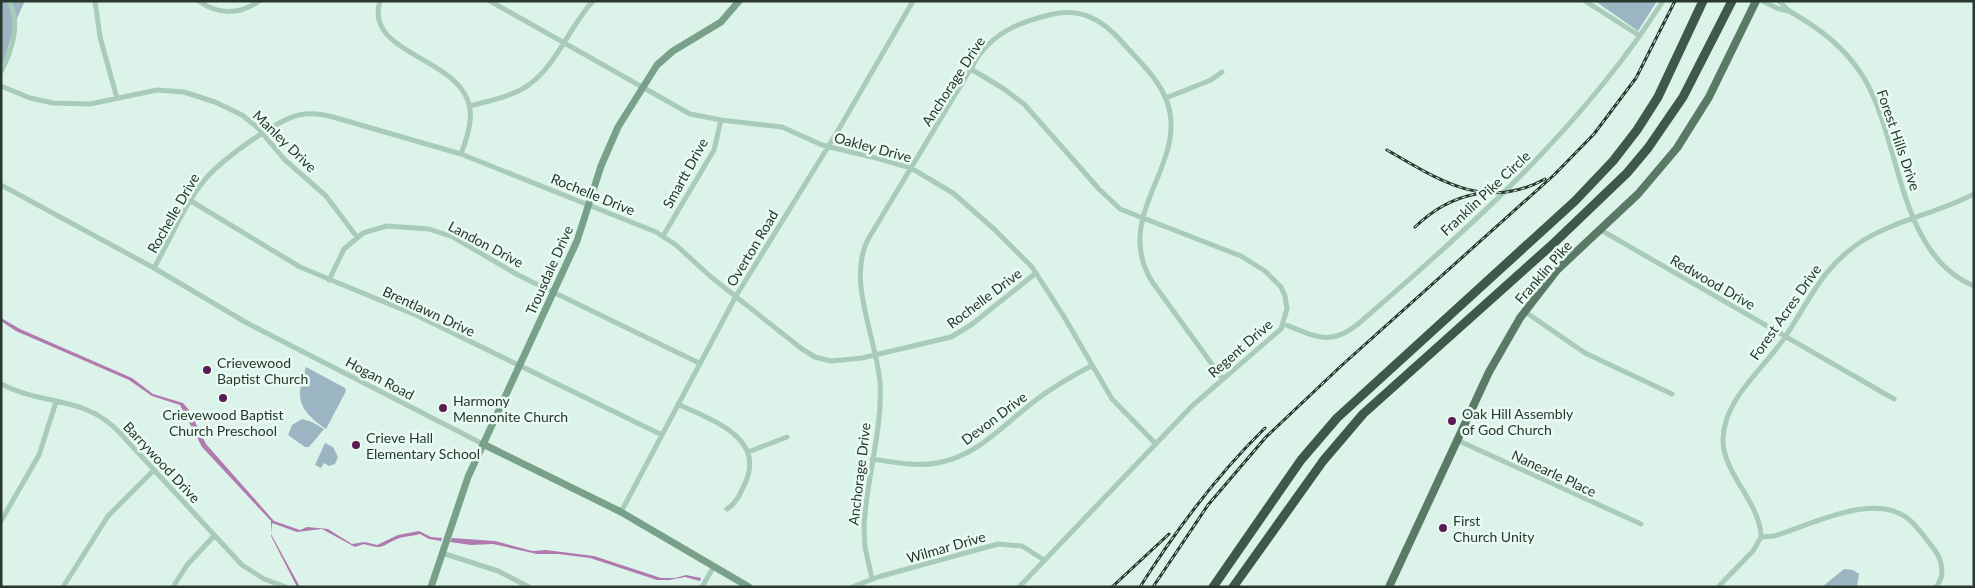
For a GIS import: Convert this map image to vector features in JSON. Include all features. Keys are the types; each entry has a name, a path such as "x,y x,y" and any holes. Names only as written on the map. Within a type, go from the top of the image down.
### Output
{"highway":[{"path":"1213,587 1301,460 1337,418 1575,201 1613,161 1637,130 1658,97 1703,1"},
{"path":"1233,587 1323,461 1363,414 1555,242 1606,194 1632,166 1684,97 1732,1"}],"main road":[{"name":"Franklin Pike","path":"1389,587 1494,362 1524,311 1557,270 1644,188 1685,138 1709,97 1756,1"}],"street":[{"path":"1,72 11,48 14,31 15,16 9,1"},
{"path":"95,1 100,36 117,98"},
{"path":"199,1 212,9 226,12 243,10 259,1"},
{"path":"380,1 378,16 384,32 393,41 454,78 464,91 470,106 470,122 461,154"},
{"name":"Oakley Drive","path":"490,1 564,41 690,114 721,120 782,127 828,146 911,168 944,187 963,200 1014,248 1036,273 1117,406 1156,444"},
{"path":"470,106 500,99 529,86 545,70 575,22 593,1"},
{"name":"Trousdale Drive","path":"431,587 468,477 578,239 606,152 641,87 661,61 718,24 739,1"},
{"name":"Overton Road","path":"621,512 736,296 828,146 913,1"},
{"path":"1584,1 1640,36"},
{"name":"Franklin Pike Circle","path":"1284,324 1313,336 1326,338 1342,335 1358,324 1505,192 1548,149 1590,101 1640,36 1663,1"},
{"name":"Forest Hills Drive","path":"1762,1 1779,9 1789,11"},
{"name":"Forest Hills Drive","path":"1779,1 1789,11 1831,38 1865,80 1879,113 1924,244 1934,257 1954,276 1974,286"},
{"name":"Anchorage Drive","path":"872,579 864,534 880,396 876,355 860,280 860,259 866,241 971,69 988,44 1004,31 1025,22 1053,14 1076,13 1095,18 1110,28 1155,80 1166,98 1171,118 1170,138 1142,219 1139,244 1146,270 1180,322 1222,378"},
{"name":"Regent Drive","path":"971,69 1006,90 1023,103 1110,200 1124,211 1223,248 1265,271 1278,282 1285,295 1286,310 1284,324 1270,340 1222,378 1019,587"},
{"path":"1166,98 1211,80 1222,72"},
{"name":"Manley Drive","path":"1,86 30,98 53,103 84,104 152,90 190,93 235,111 252,122 284,159 326,196 357,237"},
{"name":"Rochelle Drive","path":"154,268 202,183 216,168 264,134 295,116 315,113 461,154 589,204 663,236 802,349 816,358 841,362 951,337 971,325 1036,273"},
{"name":"Smartt Drive","path":"663,236 715,146 721,120"},
{"name":"Hogan Road","path":"1,185 154,268 247,323 483,444 621,512 750,587"},
{"name":"Forest Acres Drive","path":"1761,537 1757,517 1730,465 1723,439 1728,416 1737,398 1785,337 1815,286 1834,263 1871,236 1974,194"},
{"name":"Brentlawn Drive","path":"191,201 292,263 418,316 662,435"},
{"name":"Landon Drive","path":"329,280 344,249 367,231 387,226 414,227 437,231 459,240 499,265 699,363"},
{"name":"Redwood Drive","path":"1599,229 1894,399"},
{"path":"1524,311 1585,353 1672,394"},
{"name":"Devon Drive","path":"872,460 925,464 963,455 992,437 1049,390 1091,366"},
{"name":"Barrywood Drive","path":"1,384 24,394 81,407 100,414 242,565 274,585 286,587"},
{"path":"1,521 39,455 56,402"},
{"path":"678,404 731,431 748,452 750,466 747,477 735,502 727,509"},
{"path":"748,452 787,437"},
{"name":"Nanearle Place","path":"1457,440 1642,524"},
{"path":"63,587 105,520 154,470"},
{"path":"1718,587 1754,551 1761,537 1774,536 1861,509 1879,507 1890,510 1913,523 1939,556 1942,575 1936,587"},
{"path":"173,587 187,566 214,536"},
{"name":"Wilmar Drive","path":"852,587 872,579 998,544 1020,545 1044,560"},
{"path":"442,553 498,570 529,587"},
{"path":"702,587 714,566"}],"shaded area":[{"path":"1,1 25,1 14,27 1,72"},
{"path":"1595,1 1657,1 1638,31"},
{"path":"1,318 20,329 132,378 153,394 183,403 189,410 206,444 274,521 300,530 307,527 328,529 352,544 365,542 377,545 398,535 419,531 431,537 442,538 441,541 429,539 420,534 400,538 382,546 376,547 364,544 355,547 322,529 297,532 272,523 271,534 271,521 202,447 180,405 152,396 129,380 16,331 1,321"},
{"path":"306,367 345,388 346,391 326,429 304,409 301,402 301,387"},
{"path":"302,419 324,429 309,447 305,447 288,435 292,425"},
{"path":"325,443 333,447 338,457 335,464 329,466 324,463 321,468 315,465"},
{"path":"271,534 300,587 297,587"},
{"path":"452,538 495,541 532,551 546,550 594,556 661,578 675,578 686,575 701,578 700,581 685,577 657,580 590,558 558,554 537,554 493,544 471,545 450,542"},
{"path":"1844,569 1853,570 1859,574 1857,587 1822,587"}],"railway":[{"path":"1153,587 1208,505 1266,437 1341,366 1554,175 1594,134 1636,78 1675,1"},
{"path":"1387,150 1444,181 1482,192 1502,193 1523,188 1545,179"},
{"path":"1415,227 1443,206 1476,194"},
{"path":"1140,587 1198,504 1230,465 1265,428"},
{"path":"1112,587 1169,534"}],"place":[{"name":"Crievewood Baptist Church","path":"207,370"},
{"name":"Crievewood Baptist Church Preschool","path":"223,398"},
{"name":"Harmony Mennonite Church","path":"443,408"},
{"name":"Oak Hill Assembly of God Church","path":"1452,421"},
{"name":"Crieve Hall Elementary School","path":"356,445"},
{"name":"First Church Unity","path":"1443,528"}]}
